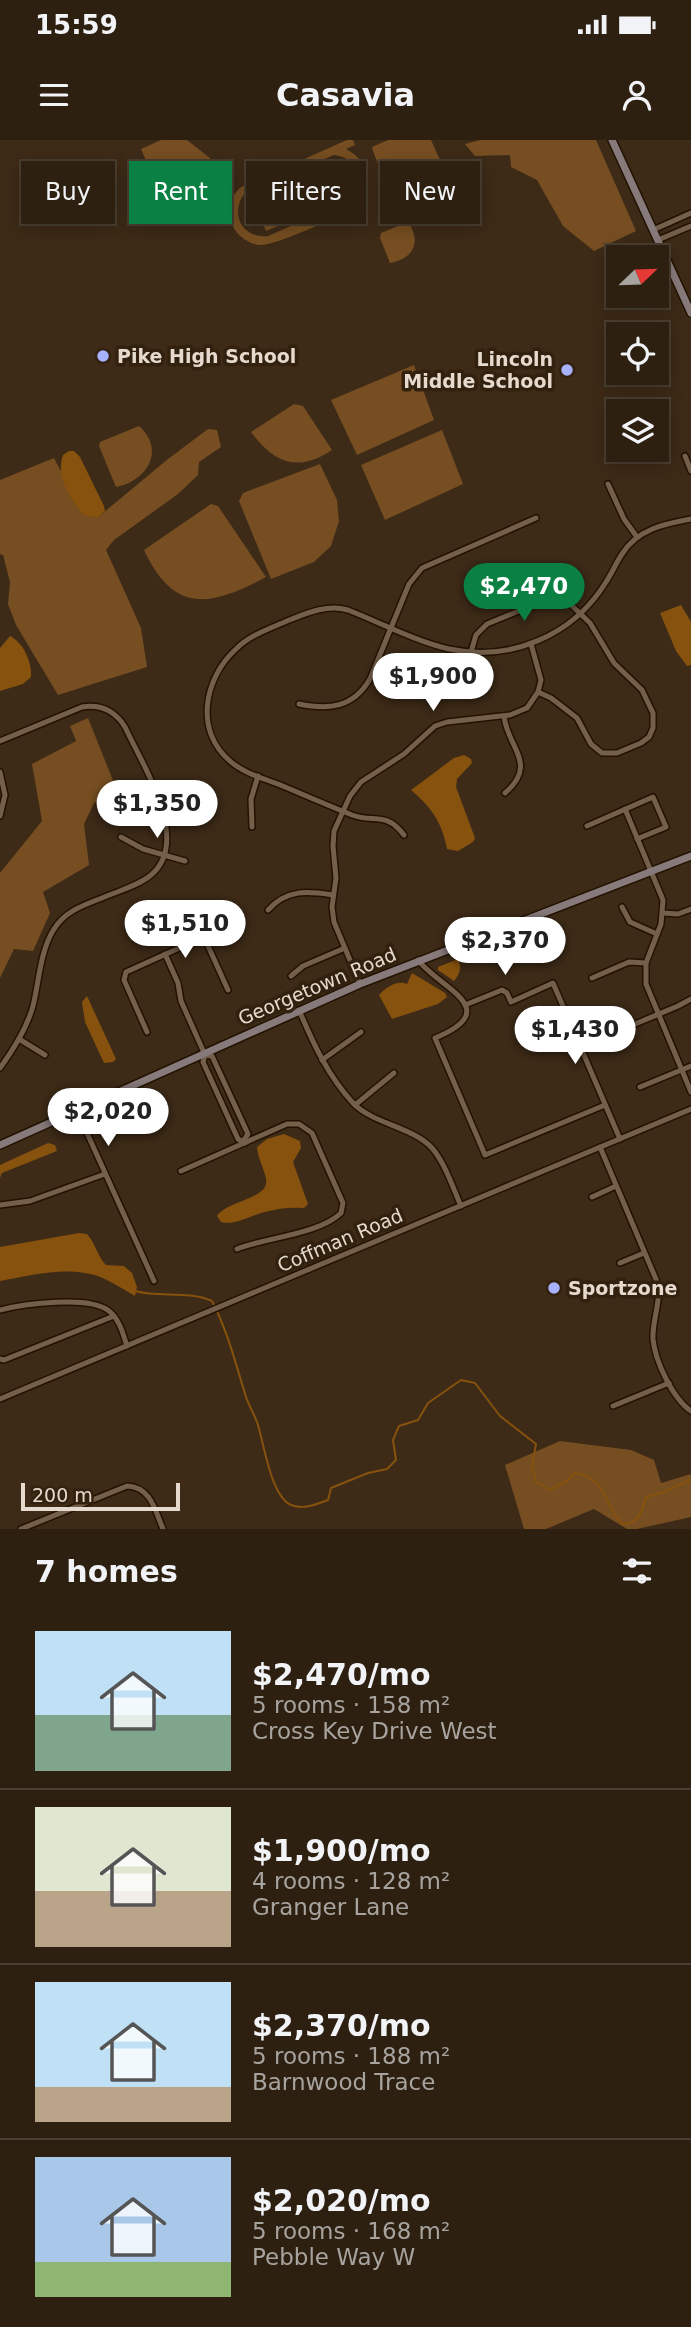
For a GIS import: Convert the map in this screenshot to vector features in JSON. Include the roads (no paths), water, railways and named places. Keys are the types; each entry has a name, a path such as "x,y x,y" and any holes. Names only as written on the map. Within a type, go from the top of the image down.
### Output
{"main road":[{"path":"612,140 691,313"},
{"name":"Georgetown Road","path":"0,1145 360,984 691,856"}],"street":[{"path":"653,230 691,213"},
{"path":"658,240 691,226"},
{"path":"685,456 691,471"},
{"path":"608,484 624,519 637,537"},
{"path":"299,704 330,708 354,698 370,679 409,584 422,568 536,517"},
{"path":"404,835 386,820 356,816 235,766 224,756 210,733 207,716 210,692 219,670 236,649 256,635 318,610 333,607 348,610 441,647 471,652 504,651 531,644 557,632 581,613 606,583 625,549 637,537 661,525 691,519"},
{"path":"471,652 475,637 485,626 548,598 565,599 595,630 611,660 642,690 653,713 653,728 649,737 630,748 610,754 596,749 577,718 551,698 538,692"},
{"path":"360,984 334,922 334,831 350,796 358,785 404,754 435,726 447,722 515,714 527,708 538,692 540,672 531,644"},
{"path":"0,741 80,708 104,708 117,716 125,727 164,813 167,833 157,869 146,879 76,909 57,925 46,945 32,1010 19,1038 0,1068"},
{"path":"504,716 506,729 519,752 521,764 516,780 505,793"},
{"path":"0,772 5,795 0,816"},
{"path":"252,827 251,799 258,776"},
{"path":"587,826 652,798 656,799 666,827 637,839"},
{"path":"625,809 660,890 663,913 646,963 646,984 691,1092"},
{"path":"121,837 136,846 185,861"},
{"path":"268,910 279,900 294,893 306,891 333,895"},
{"path":"622,907 630,922 657,934"},
{"path":"663,913 676,915 691,909"},
{"path":"147,1032 124,980 125,975 129,970 228,926"},
{"path":"204,937 228,990"},
{"path":"291,976 303,966 345,948"},
{"path":"165,954 178,983 181,1000 205,1054 203,1062 238,1139 244,1142"},
{"path":"418,960 429,974 457,993 465,1005 461,1024 435,1038 485,1155 605,1105"},
{"path":"592,978 629,962 646,963"},
{"path":"465,1005 502,990 507,993 511,1002 553,983 620,1139"},
{"path":"616,1032 691,999"},
{"path":"299,1010 322,1060 355,1105 430,1146 461,1206"},
{"path":"322,1060 361,1032"},
{"path":"19,1038 45,1055"},
{"path":"205,1054 212,1056 247,1134 244,1142"},
{"path":"640,1087 691,1066"},
{"path":"355,1105 394,1073"},
{"name":"Coffman Road","path":"0,1399 691,1109"},
{"path":"181,1171 287,1124 304,1126 313,1135 343,1203 343,1209 337,1217 290,1236 237,1249"},
{"path":"87,1133 153,1281"},
{"path":"600,1147 659,1292 653,1340 678,1400 691,1411"},
{"path":"0,1205 30,1201 105,1174"},
{"path":"592,1197 616,1186"},
{"path":"620,1263 644,1253"},
{"path":"0,1310 54,1302 95,1306 108,1310 114,1316 127,1346"},
{"path":"95,1306 97,1323"},
{"path":"0,1359 4,1360 114,1316"},
{"path":"613,1406 669,1383"},
{"path":"21,1529 127,1486 146,1492 163,1529"}],"waterway":[{"path":"135,1291 193,1296 212,1301 257,1422 273,1480 278,1491 291,1505 315,1505 328,1500 331,1488 368,1473 387,1469 396,1460 393,1440 399,1426 418,1420 428,1403 461,1380 475,1383 500,1416 536,1444 532,1466 536,1482 550,1490 567,1481 575,1473 585,1476 599,1486 622,1524 636,1519 646,1497 690,1480"}],"place":[{"name":"Pike High School","path":"103,356"},
{"name":"Lincoln Middle School","path":"567,370"},
{"name":"Sportzone","path":"554,1288"}]}
